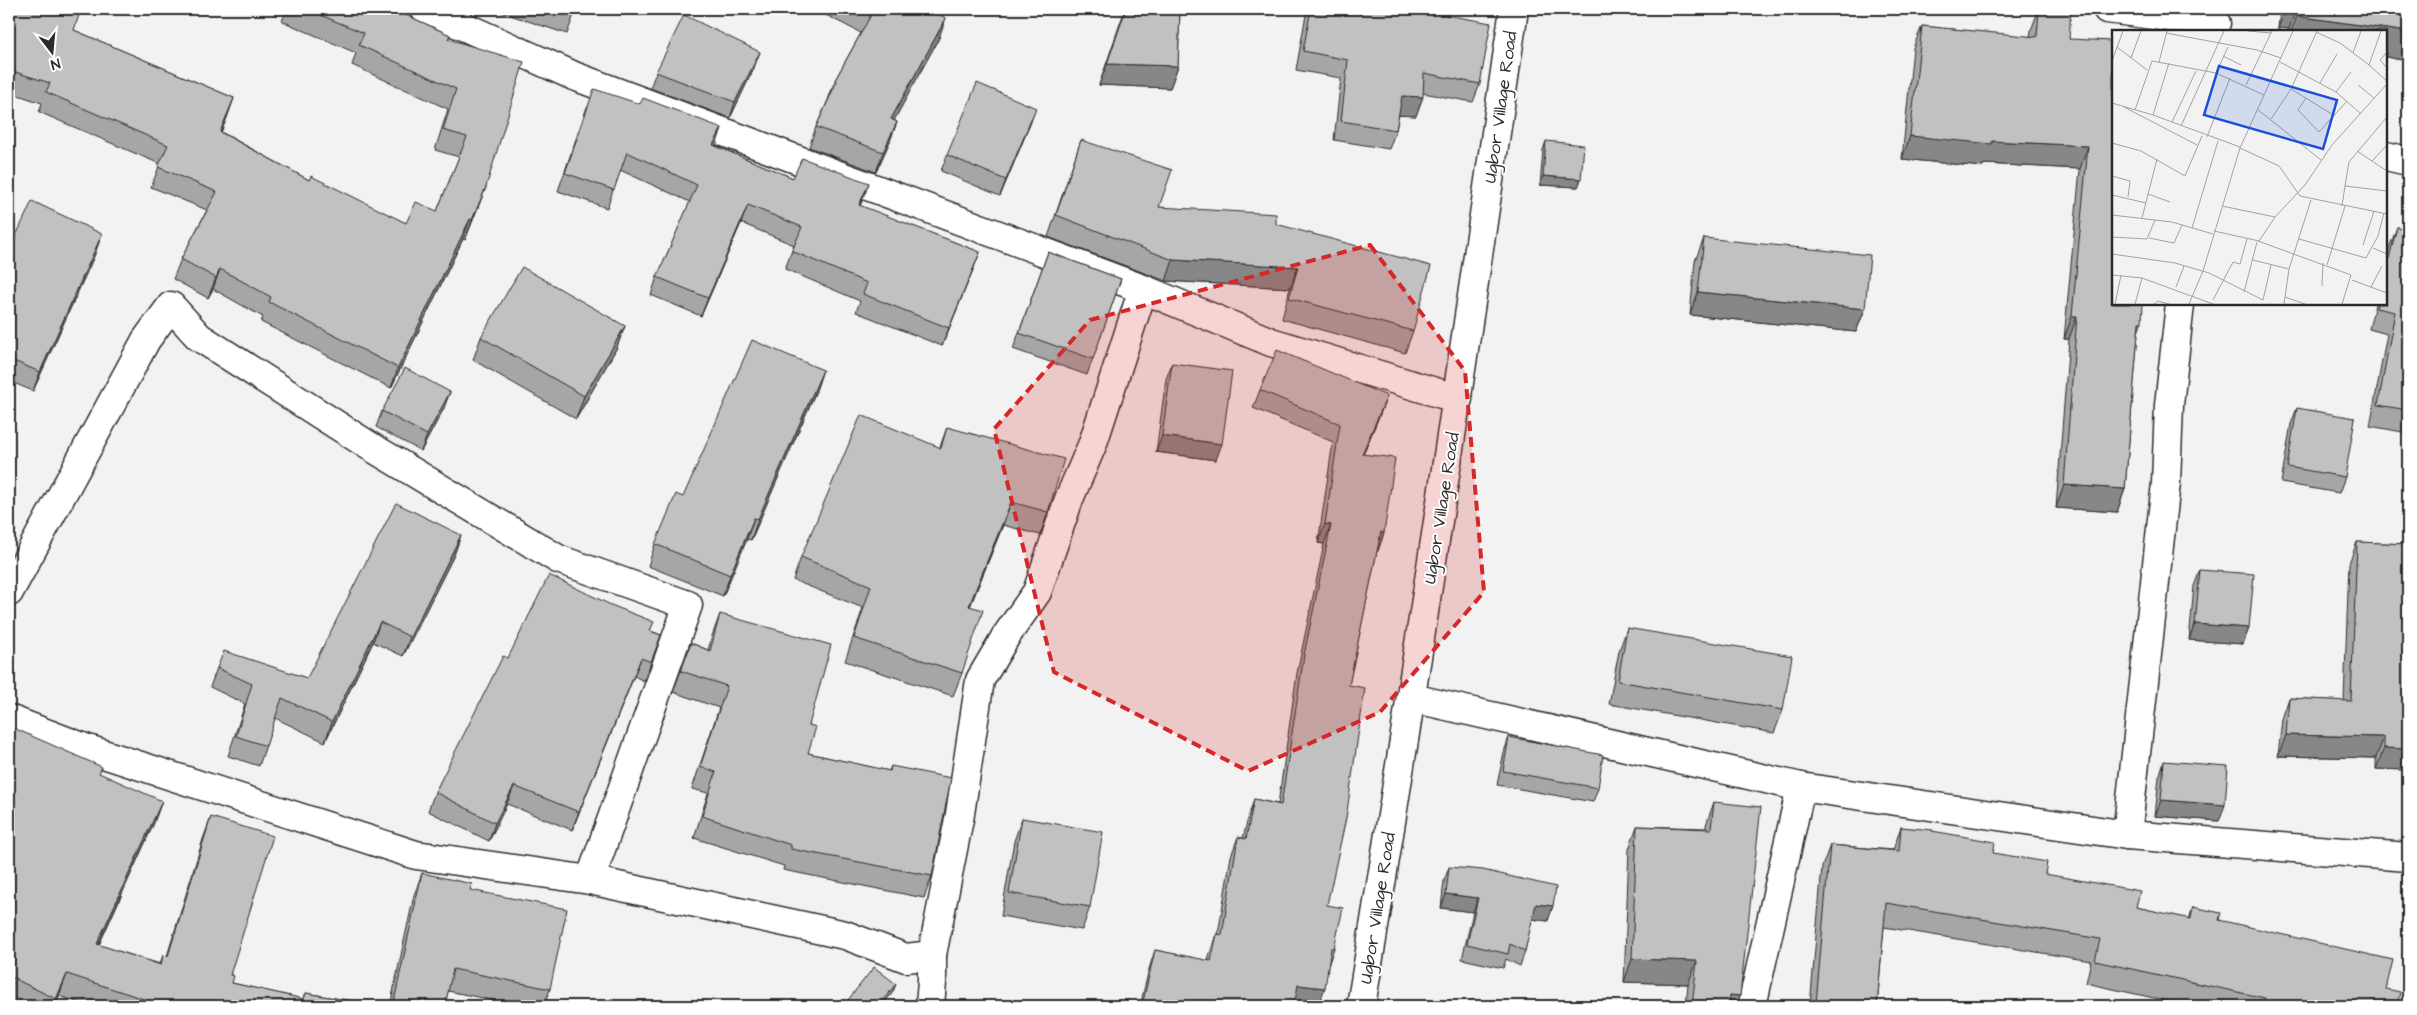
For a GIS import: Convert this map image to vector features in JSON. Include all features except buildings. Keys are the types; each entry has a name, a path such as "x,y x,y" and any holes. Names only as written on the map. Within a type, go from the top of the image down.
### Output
{"street":[{"path":"426,9 574,76 1143,289 1271,342 1458,399"},
{"name":"Ugbor Village Road","path":"1360,1006 1412,698 1458,399 1514,9"},
{"path":"2107,9 2216,21"},
{"path":"2387,156 2408,161"},
{"path":"930,1006 932,955 960,814 980,680 1006,636 1038,592 1069,499 1093,443 1143,289"},
{"path":"2127,835 2166,483 2169,405 2180,305"},
{"path":"9,592 146,340 170,306 199,337 368,445 558,558 688,605 590,880"},
{"path":"1412,698 1801,787 2127,835 2408,857"},
{"path":"9,719 85,748 416,855 590,880 845,935 906,958 932,955"},
{"path":"1752,1006 1801,787"}],"highlighted area":[{"path":"1370,245 1465,371 1484,592 1380,712 1248,771 1054,672 994,429 1090,320"}]}
